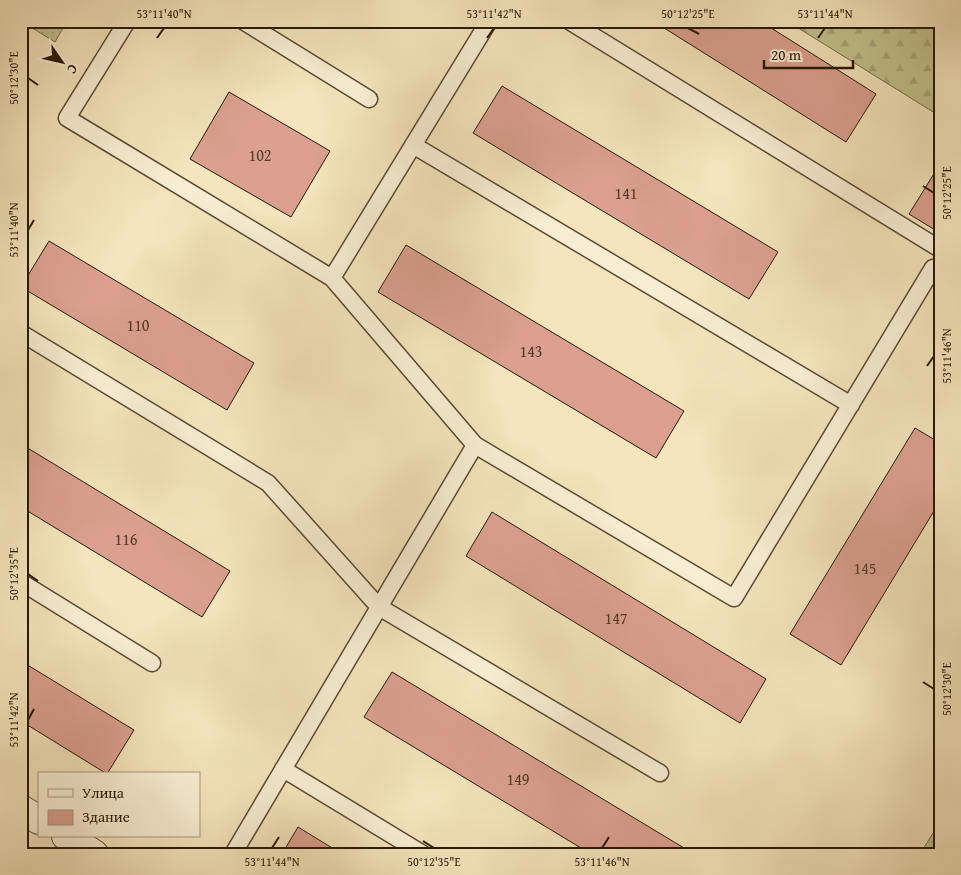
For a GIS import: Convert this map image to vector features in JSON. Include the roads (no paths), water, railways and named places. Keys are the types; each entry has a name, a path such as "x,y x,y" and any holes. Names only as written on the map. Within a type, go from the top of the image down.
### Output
{"street":[{"path":"21,809 38,819"},
{"path":"69,838 94,854"}],"lane":[{"path":"122,21 126,24 67,118 332,278 476,445 734,598 938,266"},
{"path":"243,21 369,99"},
{"path":"332,278 489,21"},
{"path":"568,21 940,249"},
{"path":"414,145 851,405"},
{"path":"21,333 268,483 379,607 660,773"},
{"path":"233,854 476,445"},
{"path":"21,582 152,663"},
{"path":"283,769 423,854"}]}
